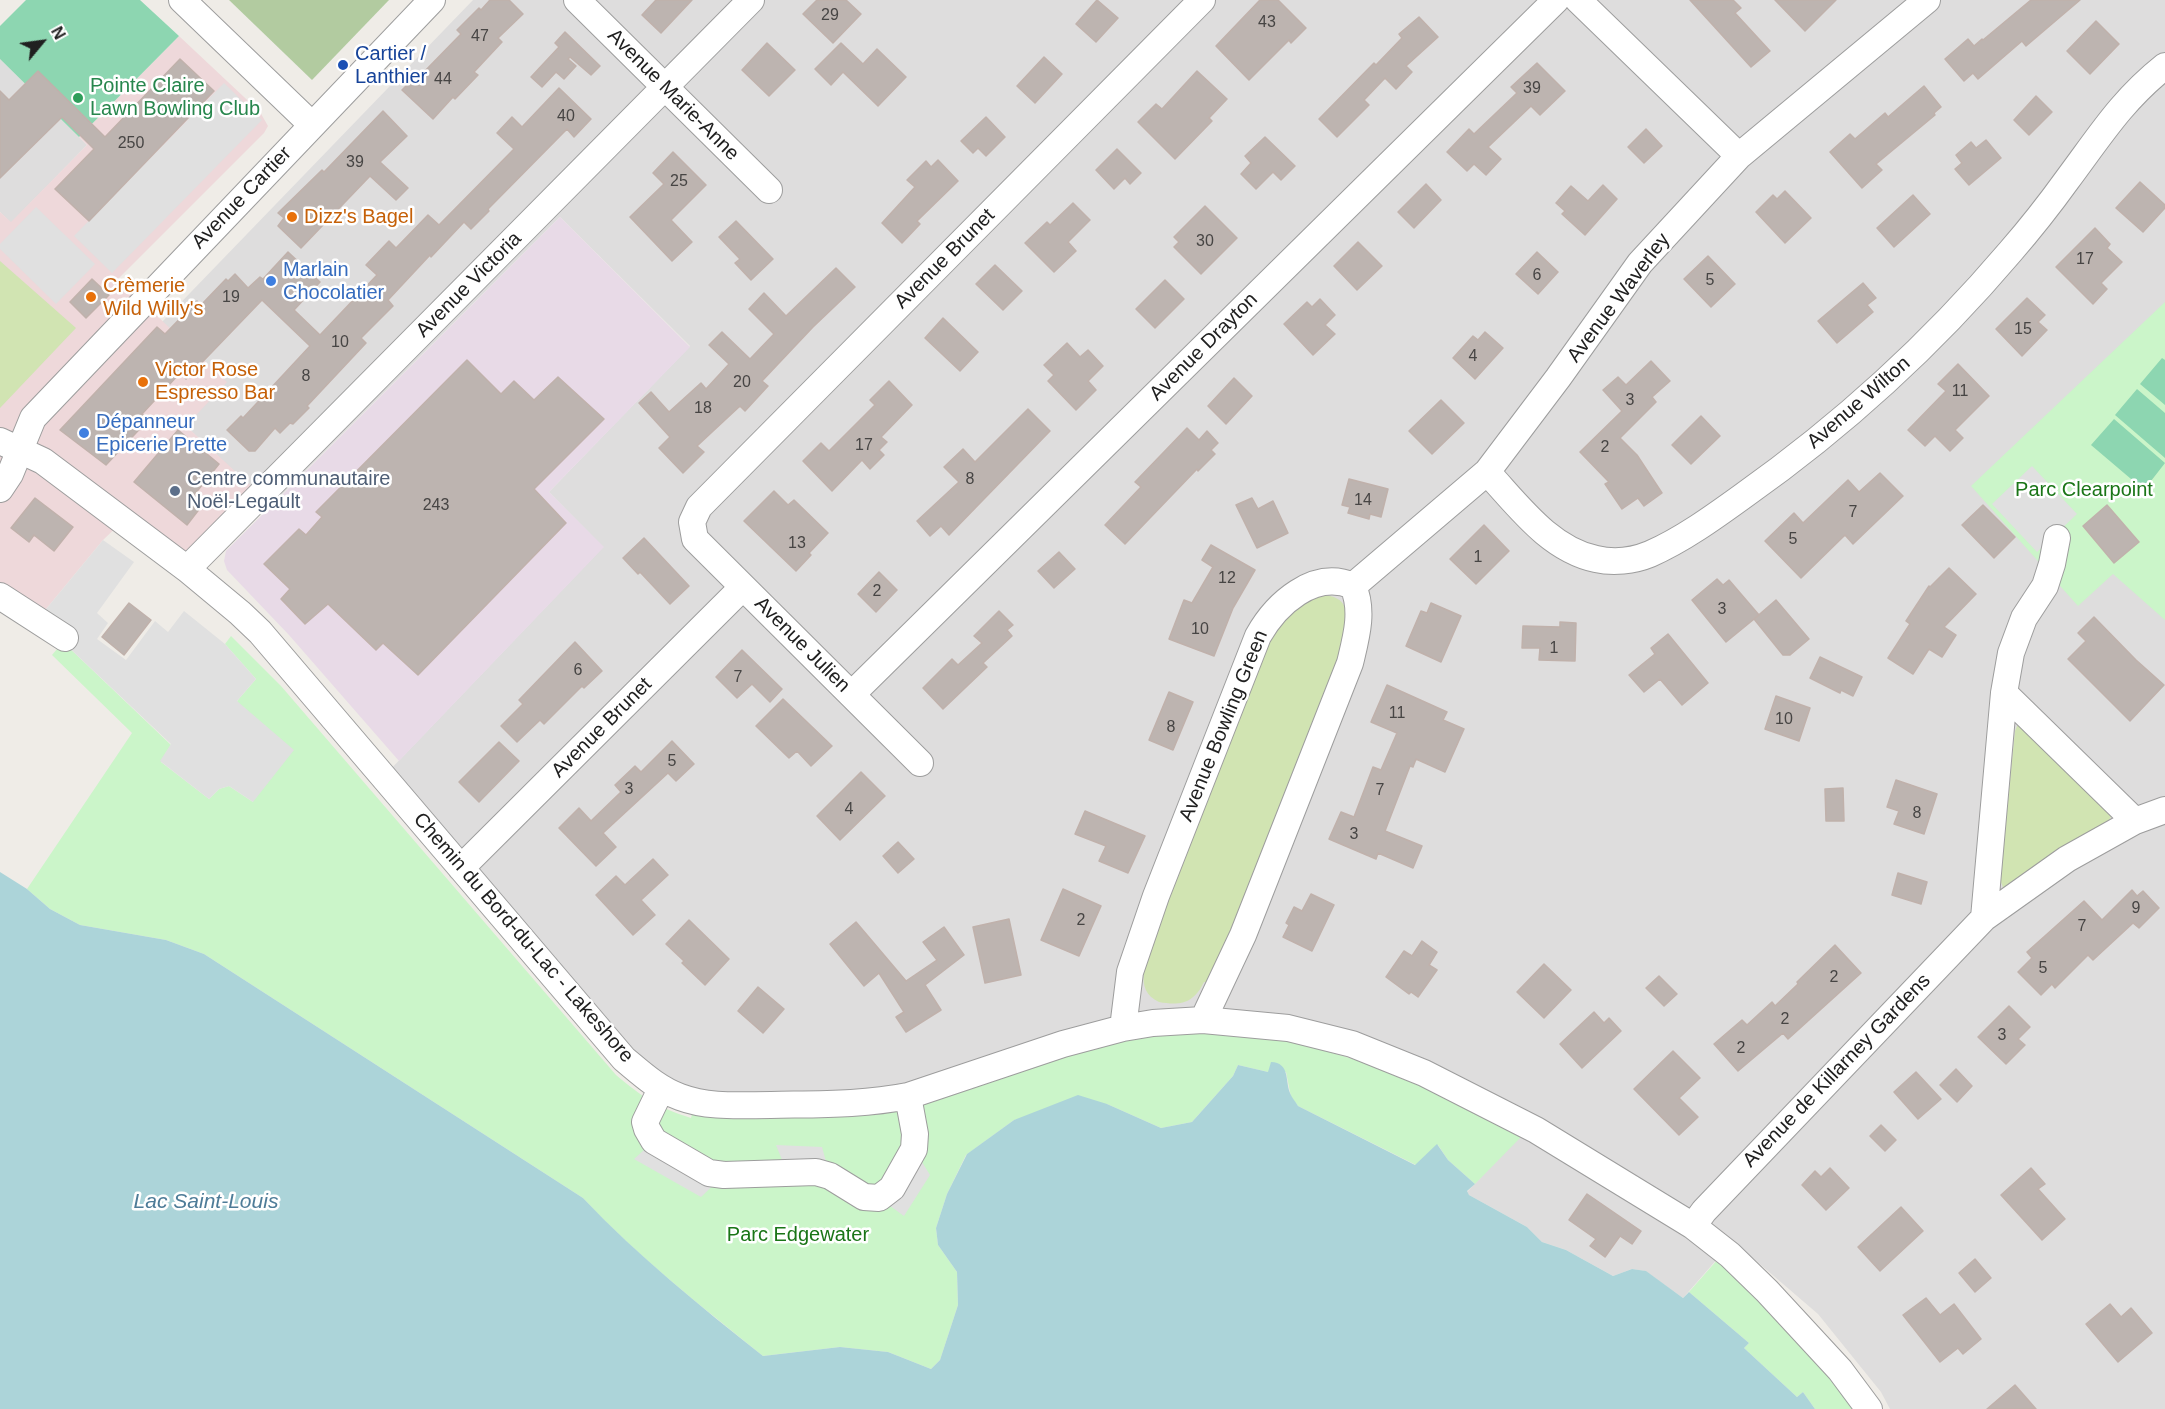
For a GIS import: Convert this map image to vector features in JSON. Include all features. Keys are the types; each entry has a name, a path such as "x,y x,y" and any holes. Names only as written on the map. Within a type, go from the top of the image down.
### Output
{"street":[{"path":"182,0 311,124"},
{"name":"Avenue Cartier","path":"0,489 10,474 10,445 33,418 291,148 311,124 432,0"},
{"name":"Avenue Marie-Anne","path":"577,0 769,190"},
{"name":"Avenue Victoria","path":"187,569 751,0"},
{"name":"Avenue Brunet","path":"692,522 699,507 1202,0"},
{"name":"Avenue Drayton","path":"852,694 1556,0"},
{"path":"1578,0 1738,156"},
{"name":"Avenue Waverley","path":"1353,586 1487,472 1640,264 1738,156 1927,0"},
{"name":"Avenue Wilton","path":"1487,472 1545,532 1566,549 1581,555 1613,562 1632,560 1649,555 1678,538 1766,480 1840,422 1896,373 1948,321 2011,252 2124,103 2165,66"},
{"name":"Chemin du Bord-du-Lac - Lakeshore","path":"10,445 43,461 187,569 260,632 624,1059 661,1089 681,1098 702,1103 728,1105 850,1104 909,1096 1063,1044 1123,1028 1153,1023 1203,1020 1288,1028 1352,1044 1424,1073 1536,1130 1693,1226 1730,1255 1767,1290 1840,1370 1869,1409"},
{"name":"Avenue Julien","path":"692,522 695,539 920,763"},
{"path":"1984,918 2004,693 2011,653 2024,618 2045,586 2057,538"},
{"name":"Avenue Bowling Green","path":"1123,1028 1130,972 1145,928 1258,636 1275,610 1299,591 1331,582 1343,582 1353,586"},
{"path":"1203,1020 1243,936 1350,663 1359,613 1358,597 1353,586"},
{"name":"Avenue Brunet","path":"461,868 743,587"},
{"path":"0,596 65,638"},
{"path":"2004,693 2135,821"},
{"name":"Avenue de Killarney Gardens","path":"1693,1226 1704,1211 1984,918 2067,859 2135,821 2165,810"},
{"path":"661,1089 645,1122 647,1129 654,1141 709,1173 724,1175 816,1172 830,1176 864,1197 879,1198 892,1188 914,1149 915,1134 909,1096"}],"shaded area":[{"path":"473,0 2165,0 2165,1409 1890,1409 1881,1392 1818,1314 1733,1241 1683,1298 1645,1271 1632,1269 1613,1276 1566,1250 1542,1242 1527,1227 1469,1195 1467,1192 1520,1136 1424,1073 1211,1020 909,1096 755,1105 661,1085 388,772 603,547 549,492 690,346 560,217 270,506 186,426 162,322"},
{"path":"179,36 260,112 268,126 264,133 118,279 227,382 186,426 261,495 187,569 126,518 103,540 42,614 0,589 0,212 11,222 87,145 79,137"},
{"path":"0,59 87,145 11,223 0,212"},
{"path":"224,83 262,120 112,273 74,236"},
{"path":"36,207 95,264 56,304 0,249 0,244"},
{"path":"560,217 690,347 549,492 604,547 399,761 289,635 227,570 224,561 226,551"},
{"path":"2032,466 2077,514 2037,552 1992,504"},
{"path":"103,540 134,562 97,613 108,623 97,639 126,660 155,621 168,632 184,611 225,644 256,679 237,701 294,750 253,802 229,786 219,789 209,799 160,761 171,744 63,642 42,614"},
{"path":"654,1141 724,1175 701,1197 634,1159"},
{"path":"776,1145 822,1147 830,1176 787,1172"},
{"path":"914,1149 930,1175 904,1216 879,1198"}],"green space":[{"name":"Pointe Claire Lawn Bowling Club","path":"26,0 140,0 179,36 79,137 0,59 0,26"},
{"path":"229,0 389,0 312,80"},
{"path":"0,261 76,328 0,408"},
{"name":"Parc Clearpoint","path":"2165,302 2165,620 2113,574 2078,606 1971,486"},
{"path":"2162,358 2165,360 2165,405 2140,384"},
{"path":"2137,389 2165,413 2165,458 2115,415"},
{"path":"2114,419 2165,463 2144,490 2091,445"},
{"path":"1321,595 1337,598 1342,602 1346,612 1348,634 1246,906 1208,983 1204,982 1196,995 1186,1001 1174,1004 1159,1002 1148,994 1144,986 1144,972 1140,971 1261,651 1292,608"},
{"name":"Parc Edgewater","path":"231,636 281,686 616,1075 634,1090 669,1110 691,1118 692,1114 747,1118 875,1115 931,1100 1016,1069 1127,1038 1175,1033 1232,1033 1298,1043 1391,1070 1449,1095 1521,1137 1475,1184 1448,1160 1438,1145 1416,1165 1298,1106 1291,1097 1286,1072 1268,1072 1238,1065 1233,1076 1192,1122 1161,1128 1107,1104 1014,1120 966,1155 947,1194 936,1228 938,1245 957,1272 958,1305 940,1360 931,1369 888,1352 840,1347 763,1356 648,1260 583,1198 204,954 166,940 80,925 50,909 27,889 132,733 52,655 63,642 171,745 161,762 209,799 219,789 229,786 253,802 237,701 256,679 225,644"},
{"path":"2018,724 2112,815 2108,822 2005,892 2000,880 2015,731"},
{"path":"1718,1259 1824,1369 1853,1409 1815,1409 1803,1392 1797,1397 1744,1348 1749,1343 1689,1292"}],"water":[{"name":"Lac Saint-Louis","path":"0,872 27,889 50,909 80,925 166,940 204,954 583,1198 648,1260 763,1356 840,1347 888,1352 931,1369 940,1360 958,1305 957,1272 938,1245 936,1228 947,1194 967,1154 1014,1120 1078,1095 1107,1104 1161,1128 1192,1122 1233,1076 1238,1065 1268,1072 1271,1062 1281,1065 1284,1069 1290,1093 1298,1106 1415,1165 1437,1144 1448,1160 1475,1184 1467,1191 1469,1195 1527,1227 1542,1242 1566,1250 1613,1276 1632,1269 1646,1271 1683,1298 1689,1292 1749,1343 1744,1348 1797,1397 1803,1392 1815,1409 0,1409"}],"building":[{"path":"490,0 509,0 523,14 498,38 502,42 474,72 478,75 433,119 402,90 418,74 420,76 461,34 457,30"},
{"path":"656,0 692,0 661,33 642,15"},
{"path":"817,0 846,0 861,14 833,43 803,14"},
{"path":"1097,0 1118,18 1096,42 1076,24"},
{"path":"1260,0 1278,0 1306,28 1291,43 1289,40 1249,80 1216,46"},
{"path":"1690,0 1733,0 1741,8 1735,13 1770,51 1751,67"},
{"path":"1775,0 1836,0 1805,31"},
{"path":"2031,0 2080,0 2026,46 2022,41 1978,79 1973,73 1964,81 1945,59 1968,39 1974,46 1983,40"},
{"path":"1419,17 1438,37 1406,66 1412,72 1396,89 1385,78 1364,100 1369,105 1337,137 1319,119 1374,63 1376,65 1402,38 1399,34"},
{"path":"2096,21 2119,44 2090,74 2067,51"},
{"path":"565,32 600,66 591,75 570,57 568,59 576,66 564,79 556,72 542,87 531,77 559,47 555,43"},
{"path":"767,43 795,70 769,96 742,70"},
{"path":"841,43 863,64 877,49 906,77 878,106 843,72 831,85 815,69"},
{"path":"1044,57 1062,74 1035,103 1017,86"},
{"path":"180,59 214,91 89,221 55,189 94,149 62,117 0,178 0,91 9,100 38,71 105,137"},
{"path":"1537,63 1565,91 1540,115 1531,106 1488,147 1501,159 1486,175 1474,164 1467,171 1447,152 1469,129 1474,134 1517,93 1511,87"},
{"path":"1197,71 1227,99 1209,118 1212,121 1175,159 1138,122 1156,104 1162,109"},
{"path":"1924,86 1941,107 1934,113 1935,115 1876,164 1882,170 1862,188 1830,152 1850,134 1855,139 1885,113 1888,117"},
{"path":"559,88 591,119 574,137 567,129 471,229 464,222 431,257 430,255 388,300 393,306 361,338 366,343 307,406 309,408 280,433 275,428 255,451 249,451 227,430 241,416 243,418 310,346 262,300 186,379 180,373 142,414 149,419 106,465 60,430 157,327 165,334 197,301 201,305 226,279 228,281 235,274 248,288 260,277 263,279 288,252 320,282 294,310 320,335 377,275 366,265 389,241 396,248 428,215 439,225 514,149 497,133 512,117 522,127"},
{"path":"2036,96 2052,112 2029,135 2014,120"},
{"path":"383,111 407,136 380,162 408,188 396,200 370,176 301,248 278,226 284,218 278,213 322,170 324,172"},
{"path":"986,117 1005,137 986,156 978,148 973,153 961,141"},
{"path":"1646,129 1662,146 1644,163 1628,147"},
{"path":"1265,137 1295,166 1281,180 1273,172 1256,189 1241,174 1251,163 1245,156"},
{"path":"1986,140 2001,158 1969,185 1955,169 1962,163 1956,155 1971,142 1976,148"},
{"path":"1117,149 1141,173 1130,184 1125,178 1114,189 1096,170"},
{"path":"673,152 706,185 671,220 692,242 672,261 630,217 664,184 653,173"},
{"path":"938,160 958,181 917,221 920,224 902,243 882,223 915,187 907,180 926,161 931,167"},
{"path":"2140,182 2165,205 2165,208 2143,232 2116,208"},
{"path":"1426,184 1441,200 1414,228 1398,212"},
{"path":"1603,185 1617,199 1585,235 1562,214 1565,211 1556,203 1571,186 1588,201"},
{"path":"1785,191 1811,218 1785,243 1756,212 1773,195 1777,199"},
{"path":"1913,195 1930,214 1894,247 1877,228"},
{"path":"1073,203 1090,220 1068,242 1076,251 1054,272 1025,243 1047,222 1050,225"},
{"path":"1205,206 1237,238 1201,274 1174,247 1179,242 1174,237"},
{"path":"736,221 773,259 751,280 735,263 740,259 719,237"},
{"path":"2095,228 2110,244 2107,248 2122,262 2101,283 2107,289 2093,304 2056,267"},
{"path":"1358,242 1382,266 1357,290 1334,266"},
{"path":"1537,252 1558,272 1538,294 1516,274"},
{"path":"1708,256 1735,284 1711,307 1684,279"},
{"path":"995,265 1022,291 1003,310 976,284"},
{"path":"836,268 855,287 762,381 768,386 745,411 740,406 697,446 704,452 683,473 659,448 670,437 639,403 651,392 669,412 701,383 706,389 729,364 709,345 722,332 750,359 774,334 749,309 764,293 786,316"},
{"path":"92,279 109,295 86,318 70,302"},
{"path":"1165,280 1184,299 1155,328 1136,309"},
{"path":"1863,283 1876,298 1867,305 1873,312 1837,343 1818,321"},
{"path":"2027,298 2045,315 2038,322 2047,330 2022,356 1996,329"},
{"path":"1320,299 1335,315 1325,325 1335,334 1313,355 1284,324 1307,302 1312,307"},
{"path":"943,318 978,352 960,371 925,338"},
{"path":"1485,332 1503,348 1475,379 1453,358 1473,336 1478,340"},
{"path":"1067,343 1080,357 1088,350 1103,366 1088,381 1096,390 1076,410 1048,381 1054,375 1044,365"},
{"path":"467,360 501,394 514,381 534,400 558,377 604,419 534,489 566,523 418,675 383,643 376,650 328,604 305,624 281,599 290,589 264,564 299,529 306,535 322,517 316,512"},
{"path":"1651,361 1670,381 1652,397 1656,402 1620,438 1637,455 1662,493 1644,506 1638,498 1622,509 1605,484 1609,482 1580,452 1622,411 1603,390 1618,377 1626,385"},
{"path":"1958,364 1989,396 1955,430 1963,438 1950,451 1935,436 1925,446 1908,430 1946,391 1938,384"},
{"path":"1234,378 1252,396 1226,424 1208,406"},
{"path":"889,381 912,405 881,437 887,442 879,450 884,455 870,469 862,460 832,491 803,461 821,443 829,451 875,405 870,400"},
{"path":"1441,400 1464,423 1432,454 1409,431"},
{"path":"1028,409 1050,431 949,535 941,526 930,536 917,521 959,482 944,467 963,449 975,462"},
{"path":"1701,416 1720,436 1691,464 1672,445"},
{"path":"1187,428 1199,440 1207,431 1218,443 1211,450 1215,454 1198,471 1197,469 1125,544 1105,525 1141,487 1135,482"},
{"path":"178,430 219,464 194,495 204,503 187,525 134,482"},
{"path":"1880,473 1903,496 1853,544 1845,535 1801,578 1765,541 1794,513 1803,523 1848,480 1859,492"},
{"path":"1349,479 1388,489 1381,517 1370,514 1369,519 1348,513 1350,507 1342,505"},
{"path":"774,491 788,505 794,500 828,533 796,571 744,521"},
{"path":"35,498 73,527 54,551 34,535 29,542 11,528"},
{"path":"1252,498 1258,509 1273,501 1288,533 1257,548 1236,505"},
{"path":"1983,505 2015,537 1994,558 1962,525"},
{"path":"2107,505 2139,542 2114,563 2083,526"},
{"path":"1484,525 1509,551 1476,584 1450,559"},
{"path":"644,538 689,586 670,604 640,572 638,574 623,558"},
{"path":"1211,545 1255,570 1233,608 1214,656 1169,639 1184,600 1192,603 1213,567 1202,560"},
{"path":"1059,552 1075,569 1054,588 1038,571"},
{"path":"1949,568 1976,594 1944,627 1956,635 1942,657 1929,649 1913,674 1888,658 1910,624 1906,621 1929,586"},
{"path":"879,572 897,590 876,612 858,594"},
{"path":"1717,579 1723,585 1729,580 1759,615 1726,642 1692,600"},
{"path":"1776,600 1809,639 1790,655 1783,655 1754,619"},
{"path":"129,603 151,620 124,655 102,637"},
{"path":"1431,603 1461,616 1441,662 1406,646 1421,611 1427,613"},
{"path":"999,611 1013,625 1007,630 1012,636 983,663 987,667 943,709 923,688 952,659 958,665 982,643 974,636"},
{"path":"2094,617 2164,685 2130,721 2068,659 2086,641 2078,633"},
{"path":"1560,622 1576,623 1575,661 1539,660 1540,648 1522,648 1523,626 1560,627"},
{"path":"1668,634 1708,683 1682,705 1660,679 1644,692 1629,675 1655,654 1651,648"},
{"path":"575,642 602,671 584,688 582,686 544,724 540,720 517,742 501,726 523,704 519,700"},
{"path":"742,650 782,689 770,702 752,684 737,698 716,677"},
{"path":"1820,657 1862,677 1853,696 1841,690 1840,693 1810,678"},
{"path":"1387,685 1447,712 1443,720 1464,729 1445,772 1416,759 1413,767 1410,766 1385,831 1422,846 1413,868 1378,853 1376,859 1329,839 1341,812 1354,817 1373,767 1381,770 1397,733 1371,722"},
{"path":"1169,692 1193,702 1173,750 1149,740"},
{"path":"1776,696 1810,708 1799,741 1765,729"},
{"path":"783,699 832,746 811,766 797,751 789,758 756,726"},
{"path":"672,741 694,764 676,781 668,773 603,833 616,847 596,866 559,828 579,808 591,821 621,792 615,785 635,766 641,772"},
{"path":"499,742 519,761 479,802 459,782"},
{"path":"861,772 885,796 840,840 817,816"},
{"path":"1896,780 1937,794 1924,834 1894,824 1899,811 1887,807"},
{"path":"1843,788 1844,821 1826,821 1825,789"},
{"path":"1085,811 1145,836 1128,873 1099,861 1106,846 1075,834"},
{"path":"898,842 914,859 898,873 883,856"},
{"path":"653,859 668,875 641,900 655,915 633,935 596,895 616,876 625,885"},
{"path":"1898,873 1927,882 1921,904 1892,895"},
{"path":"1063,889 1101,906 1079,956 1041,940"},
{"path":"2132,890 2137,896 2143,891 2159,908 2139,928 2133,923 2093,960 2088,955 2055,988 2052,984 2041,995 2018,972 2032,958 2027,952 2084,901 2102,920"},
{"path":"1311,894 1334,905 1312,951 1283,937 1289,925 1286,923 1294,907 1302,911"},
{"path":"1009,919 1021,975 985,983 973,927"},
{"path":"689,920 729,959 705,985 666,944"},
{"path":"856,922 906,981 937,960 923,942 944,927 964,955 925,985 941,1010 906,1032 896,1017 904,1012 879,973 864,986 830,944"},
{"path":"1422,941 1437,952 1429,965 1437,970 1418,997 1411,992 1409,994 1386,977 1404,951 1412,956"},
{"path":"1835,945 1861,973 1788,1039 1783,1033 1738,1071 1714,1044 1742,1020 1747,1025 1772,1002 1775,1006"},
{"path":"1544,964 1571,990 1544,1018 1517,992"},
{"path":"1659,976 1677,994 1664,1006 1646,988"},
{"path":"758,987 784,1009 763,1033 738,1011"},
{"path":"2009,1006 2030,1027 2018,1039 2025,1045 2006,1064 1978,1037"},
{"path":"1594,1012 1604,1023 1609,1018 1621,1031 1582,1068 1560,1044"},
{"path":"1673,1051 1700,1078 1679,1098 1698,1117 1679,1135 1634,1089"},
{"path":"1956,1069 1972,1086 1957,1102 1940,1085"},
{"path":"1916,1072 1941,1099 1918,1119 1894,1092"},
{"path":"1881,1125 1896,1140 1885,1151 1870,1136"},
{"path":"1830,1168 1849,1188 1826,1210 1802,1185 1815,1171 1821,1177"},
{"path":"2031,1168 2045,1184 2038,1189 2065,1219 2042,1240 2001,1195"},
{"path":"1587,1194 1641,1231 1632,1244 1620,1236 1605,1257 1590,1246 1596,1239 1569,1220"},
{"path":"1901,1207 1923,1231 1880,1271 1858,1247"},
{"path":"1975,1259 1991,1278 1975,1292 1959,1273"},
{"path":"1926,1298 1940,1315 1954,1304 1981,1339 1963,1354 1958,1348 1940,1362 1903,1315"},
{"path":"2110,1304 2121,1317 2131,1308 2152,1333 2118,1362 2086,1324"},
{"path":"2015,1385 2036,1409 1987,1409"}],"place":[{"name":"Cartier / Lanthier","path":"343,65"},
{"name":"Pointe Claire Lawn Bowling Club","path":"78,98"},
{"name":"Dizz's Bagel","path":"292,217"},
{"name":"Marlain Chocolatier","path":"271,281"},
{"name":"Crèmerie Wild Willy's","path":"91,297"},
{"name":"Victor Rose Espresso Bar","path":"143,382"},
{"name":"Dépanneur Epicerie Prette","path":"84,433"},
{"name":"Centre communautaire Noël-Legault","path":"175,491"}]}
